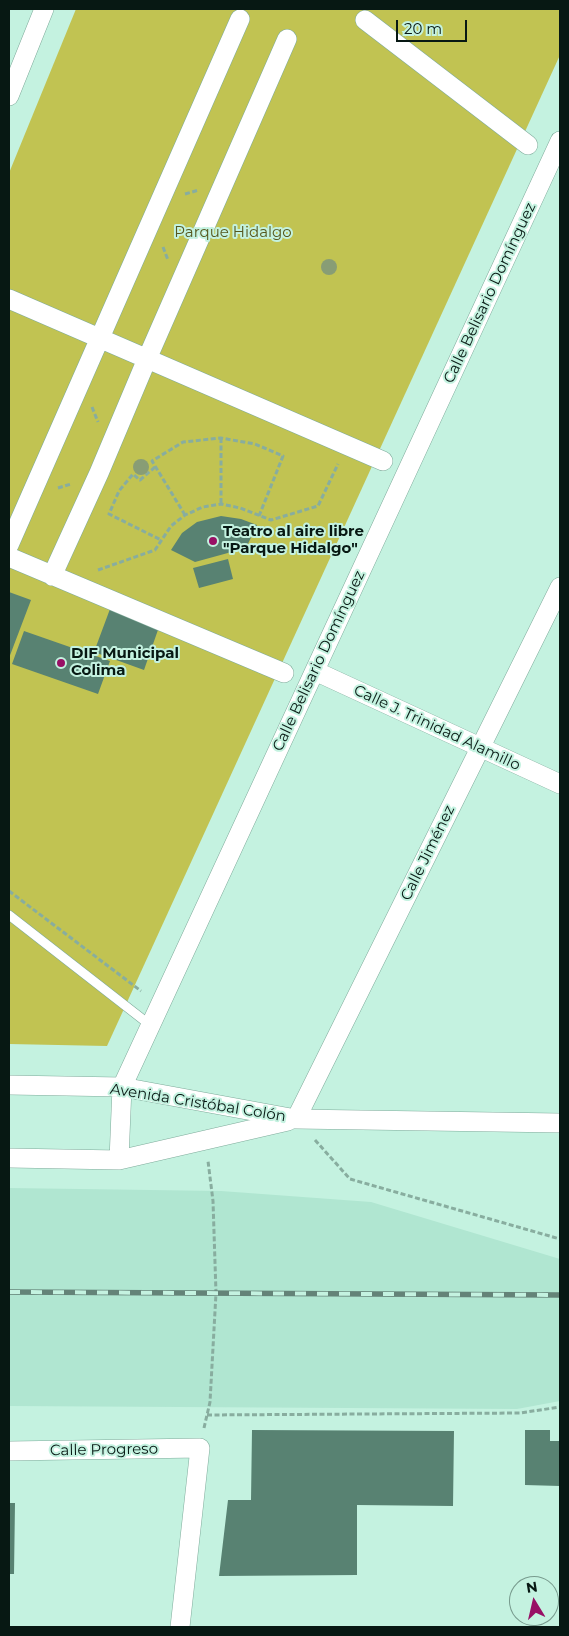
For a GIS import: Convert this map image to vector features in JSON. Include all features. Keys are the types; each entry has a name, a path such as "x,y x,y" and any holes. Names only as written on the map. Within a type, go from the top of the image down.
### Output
{"street":[{"path":"9,96 44,9"},
{"path":"9,545 240,19"},
{"path":"366,20 528,145"},
{"path":"60,579 99,473 287,39"},
{"name":"Calle Belisario Domínguez","path":"119,1160 122,1087 560,143"},
{"path":"9,299 383,461"},
{"path":"9,557 284,673"},
{"name":"Calle Jiménez","path":"296,1119 560,587"},
{"name":"Calle J. Trinidad Alamillo","path":"315,671 560,784"},
{"name":"Avenida Cristóbal Colón","path":"9,1085 122,1087 296,1119 560,1123"},
{"name":"Avenida Cristóbal Colón","path":"9,1158 119,1160 296,1119"},
{"path":"180,1627 200,1448"},
{"name":"Calle Progreso","path":"9,1451 200,1448"}],"lane":[{"path":"9,916 150,1025"}],"path":[{"path":"160,200 224,184"},
{"path":"152,219 179,287"},
{"path":"82,378 108,452"},
{"path":"185,515 152,460 183,442 220,438 255,444 283,456 259,516"},
{"path":"220,438 220,504"},
{"path":"60,579 156,550 171,526 185,515 203,507 220,504 240,508 270,520 318,506 348,445"},
{"path":"155,467 140,480 133,474 119,492 109,514 161,540"},
{"path":"29,498 99,473"},
{"path":"9,891 141,991"},
{"path":"296,1119 350,1179 560,1239"},
{"path":"200,1448 210,1402 216,1286 213,1201 206,1140"},
{"path":"207,1415 520,1413 560,1407"}],"shaded area":[{"path":"9,1188 221,1191 371,1202 560,1259 560,1401 517,1409 9,1406"}],"green space":[{"name":"Parque Hidalgo","path":"76,9 560,9 560,55 107,1046 9,1044 9,173"}],"building":[{"name":"Teatro al aire libre \"Parque Hidalgo\"","path":"221,516 241,519 257,525 246,548 195,562 171,550 182,533 197,522"},
{"path":"228,559 233,579 199,588 193,568"},
{"path":"9,592 31,600 9,658"},
{"path":"110,609 159,627 144,670 94,652"},
{"name":"DIF Municipal Colima","path":"24,631 110,661 98,694 12,664"},
{"path":"252,1430 454,1431 453,1506 357,1505 357,1575 219,1576 228,1500 251,1500"},
{"path":"525,1430 550,1430 550,1441 560,1441 560,1486 525,1485"},
{"path":"9,1503 15,1503 14,1574 9,1574"}],"railway":[{"path":"9,1292 560,1295"}],"place":[{"name":"Teatro al aire libre \"Parque Hidalgo\"","path":"213,541"},
{"name":"DIF Municipal Colima","path":"61,663"}]}
